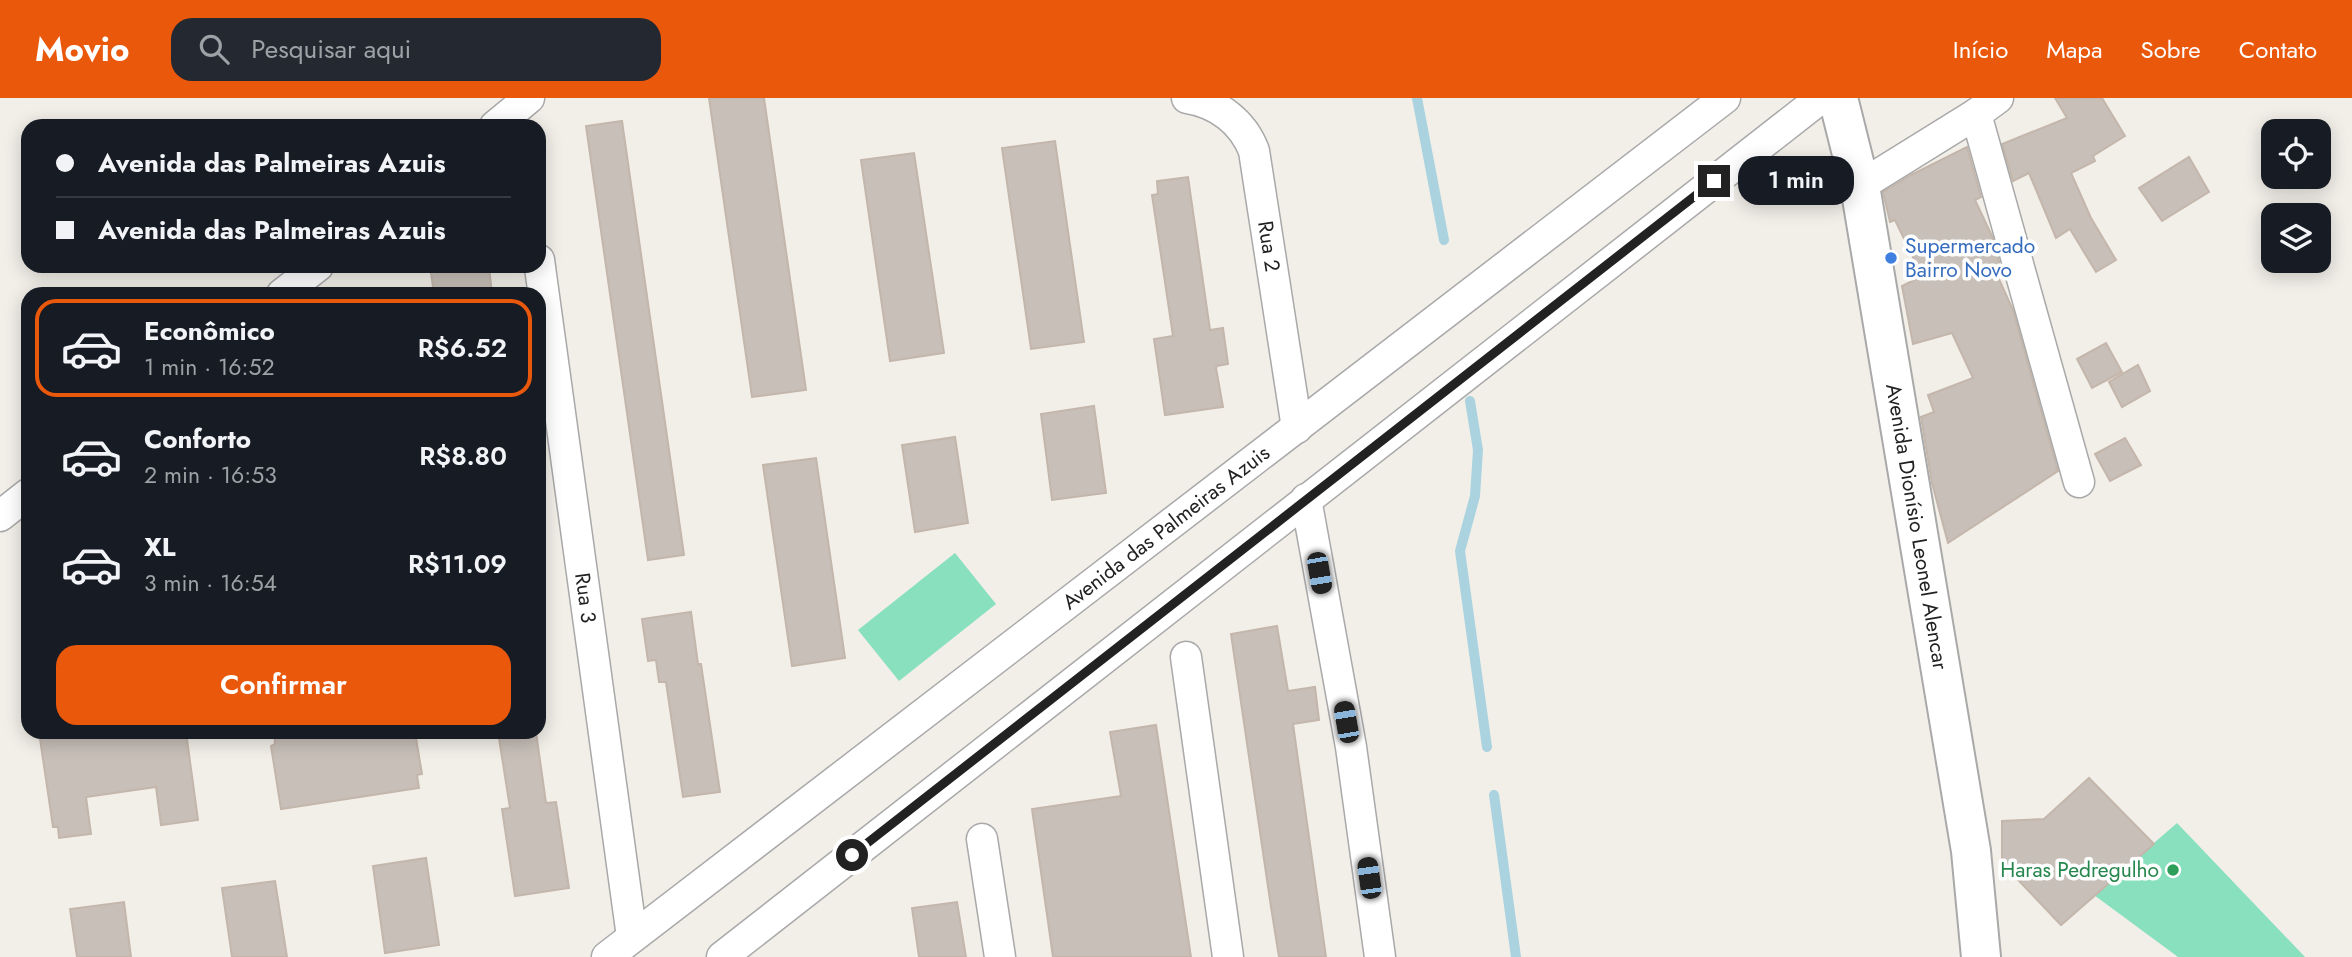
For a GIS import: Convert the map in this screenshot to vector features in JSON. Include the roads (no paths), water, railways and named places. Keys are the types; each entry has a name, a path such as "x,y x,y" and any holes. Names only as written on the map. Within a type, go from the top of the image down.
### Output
{"street":[{"name":"Rua 2","path":"1188,98 1216,107 1231,117 1241,127 1254,151 1297,428"},
{"name":"Avenida das Palmeiras Azuis","path":"607,957 1724,98"},
{"path":"722,957 1821,98"},
{"name":"Avenida Dionísio Leonel Alencar","path":"1838,98 1860,186 1971,851 1981,957"},
{"path":"1860,186 1987,106 2079,482"},
{"path":"507,119 523,110"},
{"path":"291,287 309,273"},
{"name":"Rua 3","path":"546,311 632,937"},
{"path":"1306,499 1351,747 1380,957"},
{"path":"0,516 21,500"},
{"path":"1186,657 1228,957"},
{"path":"982,839 1000,957"}],"waterway":[{"path":"1417,98 1444,240"},
{"path":"1470,401 1478,450 1475,496 1460,551 1487,747"},
{"path":"1494,795 1516,957"}],"place":[{"name":"Supermercado Bairro Novo","path":"1891,258"},
{"name":"Haras Pedregulho","path":"2173,870"}]}
